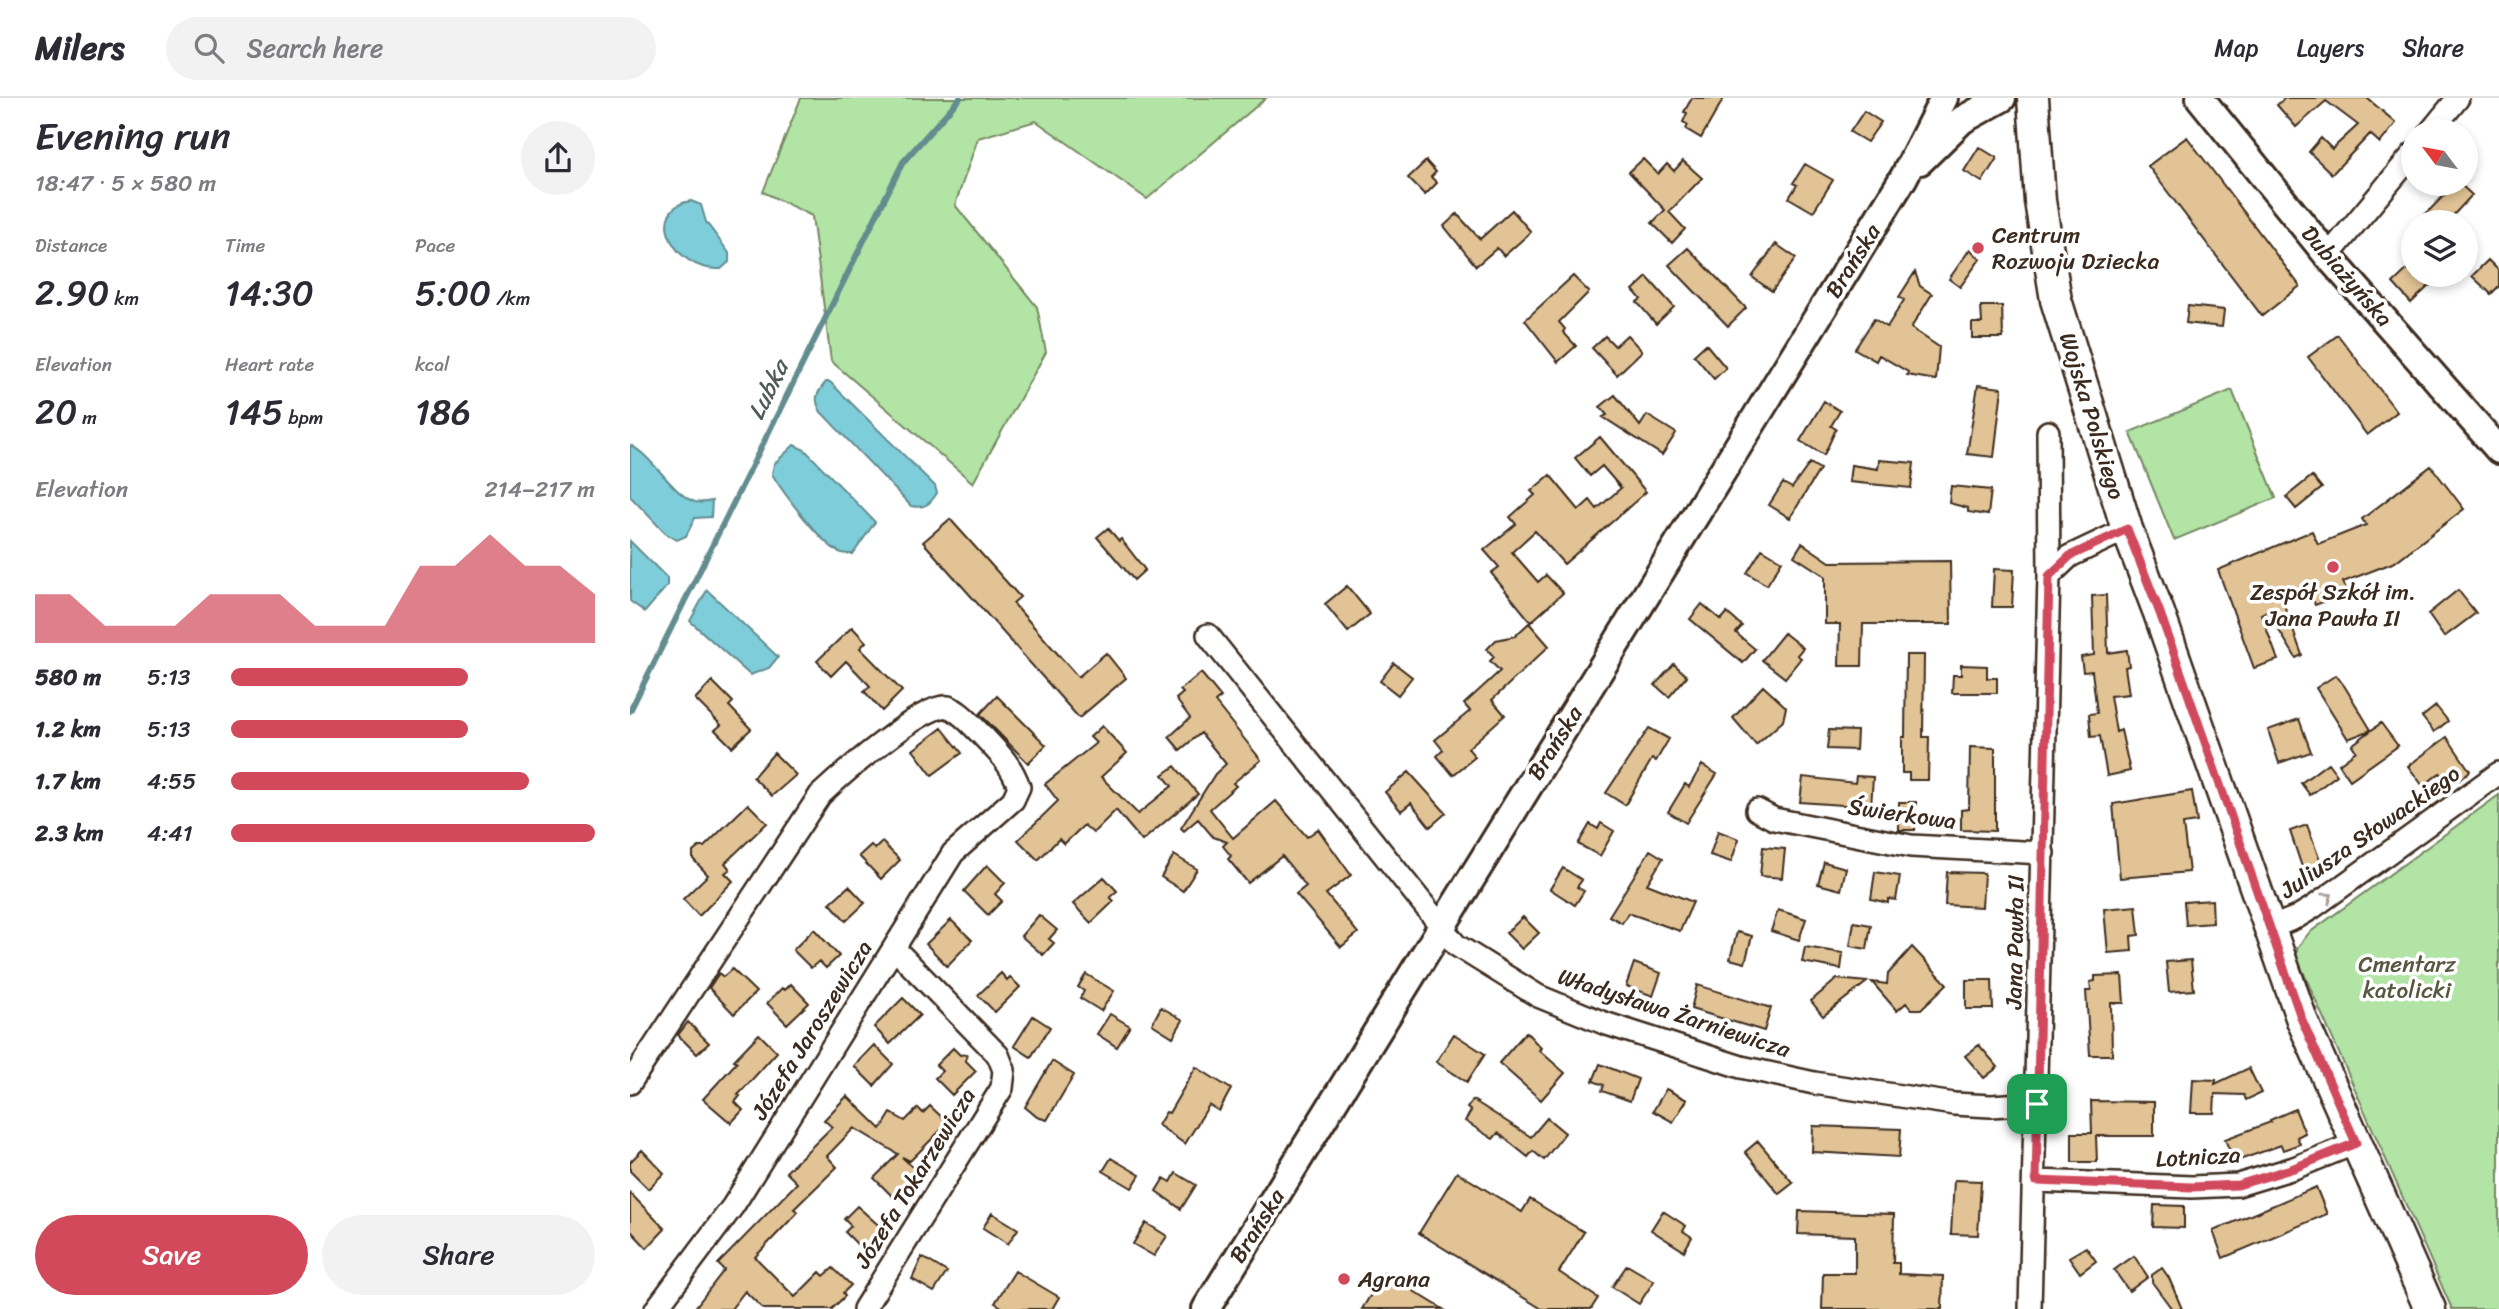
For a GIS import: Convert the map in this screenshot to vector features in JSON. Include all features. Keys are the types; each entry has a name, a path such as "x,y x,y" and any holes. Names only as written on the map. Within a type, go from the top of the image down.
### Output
{"main road":[{"name":"Wojska Polskiego","path":"2033,112 2041,214 2056,300 2127,529 2164,625 2302,1020 2430,1309"}],"street":[{"name":"Brańska","path":"1206,1309 1904,177 1944,98"},
{"name":"Dubiażyńska","path":"2200,98 2328,256 2499,450"},
{"path":"2441,119 2458,98"},
{"name":"Brańska","path":"1904,177 1962,120 1997,101"},
{"path":"1997,101 2019,115 2033,112"},
{"path":"2328,256 2401,168"},
{"name":"Jana Pawła II","path":"2030,1309 2036,1181 2049,576 2048,432"},
{"path":"2049,576 2070,556 2127,529"},
{"name":"Władysława Żarniewicza","path":"1208,635 1456,945 1538,996 1604,1023 1741,1067 1814,1083 1954,1104 2037,1104"},
{"name":"Józefa Jaroszewicza","path":"630,1083 820,795 872,751 934,708 948,707 964,717 1015,772 1019,787 1013,800 953,853 733,1206 656,1309"},
{"name":"Juliusza Słowackiego","path":"2268,929 2312,908 2499,774"},
{"name":"Świerkowa","path":"1757,810 1774,819 1911,846 2043,853"},
{"name":"Józefa Tokarzewicza","path":"864,1309 1002,1088 1004,1070 998,1055 894,948"},
{"name":"Lotnicza","path":"2036,1181 2192,1187 2238,1185 2294,1168 2356,1143"}],"green space":[{"path":"801,98 1266,98 1147,199 1036,121 978,138 955,205 1037,307 1046,352 973,483 831,361 812,216 763,192"},
{"path":"2232,390 2276,498 2174,540 2130,432"},
{"name":"Cmentarz katolicki","path":"2499,795 2499,1309 2452,1309 2297,958 2297,948 2309,933"}],"water":[{"path":"691,201 701,205 706,222 729,253 729,262 721,269 704,267 689,261 670,239 667,226 669,215 677,206"},
{"path":"826,382 830,382 935,486 937,493 929,503 920,507 911,506 821,412 817,396"},
{"path":"630,445 687,498 697,502 712,501 711,517 695,518 686,536 677,540 665,533 630,496"},
{"path":"794,445 805,450 875,522 853,554 842,553 825,541 772,474 774,464"},
{"path":"630,541 667,578 667,586 645,612 630,601"},
{"path":"707,590 778,657 769,668 750,675 690,621"}],"building":[{"path":"1692,98 1724,98 1701,138 1686,129 1688,125 1683,122 1687,113 1684,112"},
{"path":"2285,98 2367,98 2396,123 2380,143 2370,134 2332,174 2309,152 2321,138 2332,149 2358,125 2326,101 2296,127 2277,105"},
{"path":"1864,111 1881,122 1867,142 1850,132"},
{"path":"2187,137 2300,286 2262,316 2148,166"},
{"path":"1979,147 1997,158 1982,182 1964,171"},
{"path":"1643,159 1658,174 1667,164 1674,171 1683,161 1702,178 1669,212 1685,229 1672,243 1652,223 1665,210 1629,172"},
{"path":"1426,161 1436,172 1431,177 1437,183 1425,195 1408,178"},
{"path":"1805,164 1833,180 1813,212 1789,198 1797,185 1793,183"},
{"path":"2443,196 2471,196 2458,210 2430,210"},
{"path":"1512,210 1531,232 1504,256 1497,248 1476,266 1444,226 1457,214 1480,239"},
{"path":"1776,244 1796,258 1772,291 1752,277"},
{"path":"1688,248 1746,308 1728,326 1669,265"},
{"path":"1970,249 1980,259 1960,287 1949,279"},
{"path":"2488,260 2499,271 2499,286 2491,294 2478,282 2478,270"},
{"path":"1915,272 1920,286 1932,294 1911,328 1939,347 1936,380 1907,375 1908,372 1879,355 1876,361 1855,349 1874,319 1887,327 1904,300 1899,297"},
{"path":"2401,275 2401,287 2428,287 2411,303 2393,283"},
{"path":"1573,276 1589,292 1559,322 1565,329 1563,332 1576,346 1558,362 1525,320"},
{"path":"1647,277 1674,307 1656,324 1637,302 1641,299 1633,290"},
{"path":"1981,306 2002,306 2003,338 1972,338 1972,323 1982,323"},
{"path":"2188,306 2224,310 2222,327 2186,323"},
{"path":"1627,335 1642,351 1617,375 1592,348 1605,336 1615,346"},
{"path":"2338,335 2397,412 2367,435 2308,357"},
{"path":"1706,344 1726,368 1714,379 1694,355"},
{"path":"1978,385 2002,388 1994,457 1967,454"},
{"path":"1615,395 1640,426 1647,415 1676,433 1662,455 1603,417 1607,415 1600,407"},
{"path":"1824,401 1840,411 1831,426 1836,429 1824,455 1800,441"},
{"path":"1600,437 1646,492 1564,564 1535,531 1512,552 1538,582 1546,575 1563,593 1531,622 1491,573 1499,567 1484,550 1516,524 1510,517 1535,495 1531,491 1550,475 1579,510 1590,500 1597,509 1621,488 1602,466 1590,476 1575,458"},
{"path":"1879,460 1914,463 1911,488 1849,482 1851,465 1878,469"},
{"path":"1810,463 1820,469 1790,518 1769,505 1783,483 1792,488"},
{"name":"Zespół Szkół im. Jana Pawła II","path":"2431,466 2464,509 2395,562 2343,582 2348,593 2315,605 2310,591 2283,602 2302,655 2296,658 2267,611 2261,614 2278,660 2254,668 2218,570 2312,531 2318,544 2366,525 2362,519"},
{"path":"2312,476 2322,488 2296,509 2286,497"},
{"path":"1951,486 1991,490 1988,515 1968,512 1968,508 1949,503"},
{"path":"950,519 1020,597 1013,603 1078,677 1106,653 1126,678 1079,718 923,542"},
{"path":"1108,528 1119,541 1121,539 1145,570 1134,580 1097,537"},
{"path":"1802,543 1830,562 1950,561 1951,624 1863,624 1862,666 1839,666 1840,624 1825,624 1825,576 1794,556"},
{"path":"1762,549 1782,561 1767,585 1747,573"},
{"path":"1994,569 2014,570 2012,607 1992,607"},
{"path":"1347,586 1370,614 1348,632 1325,604"},
{"path":"2458,590 2476,613 2444,637 2428,614"},
{"path":"2106,595 2108,653 2127,650 2129,666 2125,667 2129,694 2110,696 2116,732 2121,730 2130,771 2107,776 2100,736 2091,737 2089,714 2097,713 2092,671 2083,672 2081,657 2094,655 2092,596"},
{"path":"1702,604 1721,620 1727,613 1742,626 1736,633 1755,649 1743,663 1690,619"},
{"path":"1529,623 1549,646 1492,700 1505,715 1468,748 1475,757 1453,775 1437,756 1443,750 1435,740 1470,711 1464,704 1500,671 1490,661 1494,657 1487,649 1496,640 1515,636"},
{"path":"852,627 866,642 860,648 902,691 882,711 864,691 870,686 846,661 831,676 817,661"},
{"path":"1784,633 1803,648 1797,655 1801,658 1785,678 1762,660"},
{"path":"1906,655 1924,655 1923,737 1929,737 1928,780 1909,780 1909,773 1902,773"},
{"path":"1394,663 1412,677 1398,695 1380,681"},
{"path":"1674,664 1687,676 1669,697 1655,685"},
{"path":"1961,665 1987,666 1987,678 1997,678 1997,693 1952,693 1953,675 1961,675"},
{"path":"1201,673 1221,697 1215,702 1261,760 1233,783 1236,786 1210,809 1233,838 1276,801 1307,837 1318,829 1351,875 1326,894 1358,933 1341,947 1296,894 1306,886 1282,856 1248,883 1228,859 1231,856 1223,846 1227,842 1213,837 1198,819 1184,831 1181,828 1215,774 1226,764 1201,733 1180,750 1169,737 1190,718 1176,699 1183,693 1180,690"},
{"path":"2336,675 2371,730 2348,739 2316,688"},
{"path":"712,681 733,702 729,706 751,729 732,747 715,730 721,725 695,699"},
{"path":"1763,686 1786,707 1783,721 1756,745 1733,718"},
{"path":"997,696 1046,745 1028,763 980,714"},
{"path":"2436,706 2448,721 2434,732 2422,717"},
{"path":"2299,719 2311,752 2279,763 2268,730"},
{"path":"2381,723 2398,746 2350,780 2339,764 2356,751 2352,745"},
{"path":"1102,726 1127,753 1101,777 1138,814 1172,786 1163,775 1175,766 1198,794 1142,841 1116,810 1093,833 1084,825 1064,844 1059,839 1038,860 1018,840 1058,801 1045,784 1096,743 1090,737"},
{"path":"942,728 962,753 932,775 913,750"},
{"path":"1649,728 1669,739 1656,761 1652,759 1625,805 1606,793"},
{"path":"1829,730 1857,731 1856,750 1827,749"},
{"path":"2447,737 2470,771 2459,780 2453,771 2444,778 2440,773 2423,786 2408,766"},
{"path":"1970,747 1995,748 1995,831 1961,830 1961,810 1969,809"},
{"path":"774,753 796,775 772,796 753,777"},
{"path":"2328,763 2337,775 2310,795 2301,783"},
{"path":"1702,765 1717,774 1686,823 1668,812 1685,784 1689,787"},
{"path":"1409,772 1446,813 1430,827 1411,803 1401,811 1385,792"},
{"path":"1856,776 1873,777 1871,807 1800,802 1803,777 1855,783"},
{"path":"2192,791 2197,822 2183,824 2189,872 2120,878 2113,804"},
{"path":"1899,802 1916,802 1915,830 1899,830"},
{"path":"748,804 767,823 725,863 730,869 725,873 733,881 699,916 683,899 708,875 693,859 693,852 704,847"},
{"path":"1601,823 1614,831 1600,856 1578,844 1590,824 1598,829"},
{"path":"2307,825 2322,866 2304,873 2290,831"},
{"path":"1718,831 1739,839 1731,862 1710,855"},
{"path":"882,842 900,860 881,879 859,856 871,845 875,849"},
{"path":"1763,847 1785,849 1782,878 1760,876"},
{"path":"1650,850 1663,858 1647,884 1693,902 1680,931 1628,913 1622,923 1609,916"},
{"path":"1174,855 1197,869 1183,891 1161,877"},
{"path":"1824,862 1846,868 1841,890 1818,884"},
{"path":"987,865 1005,883 995,894 1002,901 988,915 964,891"},
{"path":"1563,868 1582,880 1577,887 1584,891 1575,905 1550,889"},
{"path":"1875,872 1900,876 1896,900 1888,899 1888,903 1871,899"},
{"path":"1947,872 1984,873 1982,907 1945,905"},
{"path":"1104,877 1117,891 1110,897 1114,901 1091,923 1073,904"},
{"path":"849,886 865,903 846,921 830,903"},
{"path":"2212,900 2213,923 2186,925 2184,902"},
{"path":"2136,906 2139,935 2131,936 2132,951 2108,953 2104,909"},
{"path":"1778,910 1806,919 1799,940 1771,931"},
{"path":"1039,915 1057,930 1049,939 1054,943 1043,955 1021,936"},
{"path":"1523,917 1539,933 1522,949 1506,933"},
{"path":"951,920 972,940 947,966 926,944"},
{"path":"1854,922 1871,925 1867,949 1850,946"},
{"path":"814,929 839,956 826,968 819,961 811,968 793,950"},
{"path":"1737,932 1752,936 1745,963 1730,959"},
{"path":"1805,947 1843,953 1841,969 1802,962"},
{"path":"1912,947 1947,984 1921,1009 1911,1009 1906,1003 1897,1011 1872,982 1887,984 1888,974"},
{"path":"2191,960 2194,990 2169,992 2166,962"},
{"path":"1634,963 1661,973 1653,996 1626,986"},
{"path":"732,969 756,992 734,1014 709,988 719,973 723,977"},
{"path":"1001,973 1007,980 1010,977 1020,987 995,1012 978,995"},
{"path":"1086,974 1114,991 1101,1011 1080,998 1084,991 1078,987"},
{"path":"2122,975 2124,1003 2111,1003 2112,1055 2090,1055 2086,991 2091,991 2090,982 2095,981 2095,976"},
{"path":"1837,979 1867,982 1823,1016 1811,1001"},
{"path":"1966,980 1992,980 1993,1009 1966,1009"},
{"path":"791,984 809,1003 787,1024 767,1003 782,988 785,990"},
{"path":"1697,985 1771,1008 1764,1031 1691,1009"},
{"path":"903,998 920,1015 890,1044 874,1027"},
{"path":"1161,1007 1183,1020 1173,1037 1152,1024"},
{"path":"1110,1014 1130,1026 1117,1047 1097,1034"},
{"path":"1033,1016 1050,1027 1031,1057 1014,1046"},
{"path":"688,1022 709,1043 697,1054 678,1035"},
{"path":"1526,1032 1541,1048 1539,1050 1565,1073 1541,1100 1499,1063"},
{"path":"759,1034 777,1052 738,1095 740,1096 735,1102 743,1110 731,1123 703,1099"},
{"path":"1454,1034 1485,1054 1467,1082 1436,1062"},
{"path":"874,1045 893,1064 874,1086 854,1066"},
{"path":"1979,1045 1998,1067 1984,1078 1965,1056"},
{"path":"953,1048 960,1055 967,1054 966,1061 976,1071 952,1095 935,1078 942,1071 936,1065"},
{"path":"1052,1061 1074,1075 1047,1120 1037,1117 1025,1107"},
{"path":"1600,1064 1638,1079 1630,1101 1602,1091 1604,1085 1593,1081"},
{"path":"1196,1067 1231,1089 1219,1111 1209,1105 1185,1144 1158,1125 1166,1112 1169,1113"},
{"path":"2249,1068 2261,1093 2246,1100 2244,1095 2215,1094 2214,1113 2191,1113 2193,1079 2216,1080 2215,1084"},
{"path":"1666,1089 1687,1100 1673,1122 1653,1111"},
{"path":"847,1096 881,1129 891,1113 905,1121 918,1108 923,1113 930,1106 948,1123 910,1161 902,1157 919,1173 894,1198 874,1178 898,1154 854,1128 827,1156 837,1167 794,1209 798,1212 755,1257 795,1297 820,1272 824,1276 833,1268 851,1285 843,1293 845,1296 832,1309 763,1309 745,1291 731,1309 694,1309 724,1270 718,1264 797,1183 786,1172 832,1127 824,1120"},
{"path":"1473,1100 1531,1137 1547,1118 1565,1133 1544,1160 1533,1151 1528,1157 1498,1133 1493,1139 1465,1121 1471,1111 1467,1108"},
{"path":"2091,1101 2154,1102 2154,1136 2096,1136 2097,1162 2072,1162 2072,1133 2092,1133"},
{"path":"2295,1109 2305,1133 2297,1137 2300,1144 2283,1150 2281,1145 2234,1162 2225,1139 2271,1122 2270,1120"},
{"path":"1813,1126 1901,1129 1899,1157 1812,1152"},
{"path":"1758,1141 1793,1183 1779,1194 1745,1152"},
{"path":"642,1150 664,1173 648,1189 630,1171 630,1162"},
{"path":"1111,1158 1140,1175 1132,1188 1103,1171"},
{"path":"1457,1172 1522,1212 1530,1199 1584,1232 1559,1272 1598,1298 1591,1309 1542,1309 1419,1233"},
{"path":"1176,1173 1196,1185 1181,1209 1156,1191 1164,1178 1171,1182"},
{"path":"1954,1180 1981,1181 1978,1235 1951,1234"},
{"path":"2316,1187 2327,1214 2223,1258 2213,1231"},
{"path":"630,1193 665,1229 647,1248 630,1230"},
{"path":"2154,1205 2184,1206 2184,1228 2153,1227"},
{"path":"857,1206 884,1230 863,1250 845,1232 851,1226 844,1219"},
{"path":"1663,1211 1686,1226 1683,1231 1692,1237 1684,1251 1651,1230"},
{"path":"1799,1211 1894,1214 1893,1263 1899,1263 1899,1274 1943,1276 1942,1309 1822,1309 1823,1273 1855,1273 1855,1236 1798,1234"},
{"path":"992,1213 1018,1229 1008,1244 983,1228"},
{"path":"1146,1223 1167,1236 1154,1256 1133,1244"},
{"path":"2086,1247 2096,1261 2080,1273 2069,1257"},
{"path":"2134,1256 2148,1277 2129,1291 2114,1270"},
{"path":"922,1257 947,1272 934,1292 912,1279"},
{"path":"1627,1265 1654,1281 1639,1304 1612,1287"},
{"path":"2162,1268 2182,1309 2172,1309 2152,1282 2152,1275"},
{"path":"1015,1271 1059,1297 1052,1309 1005,1309 995,1303"},
{"path":"1384,1273 1443,1309 1362,1309"}],"waterway":[{"name":"Lubka","path":"630,711 903,162 960,98"}],"place":[{"name":"Centrum Rozwoju Dziecka","path":"1978,248"},
{"name":"Zespół Szkół im. Jana Pawła II","path":"2333,567"},
{"name":"Agrana","path":"1344,1279"}],"route":[{"path":"2127,529 2160,613 2268,929 2302,1020 2356,1143 2294,1168 2238,1185 2192,1187 2036,1181 2037,1104 2049,576 2070,556 2127,529"}]}
